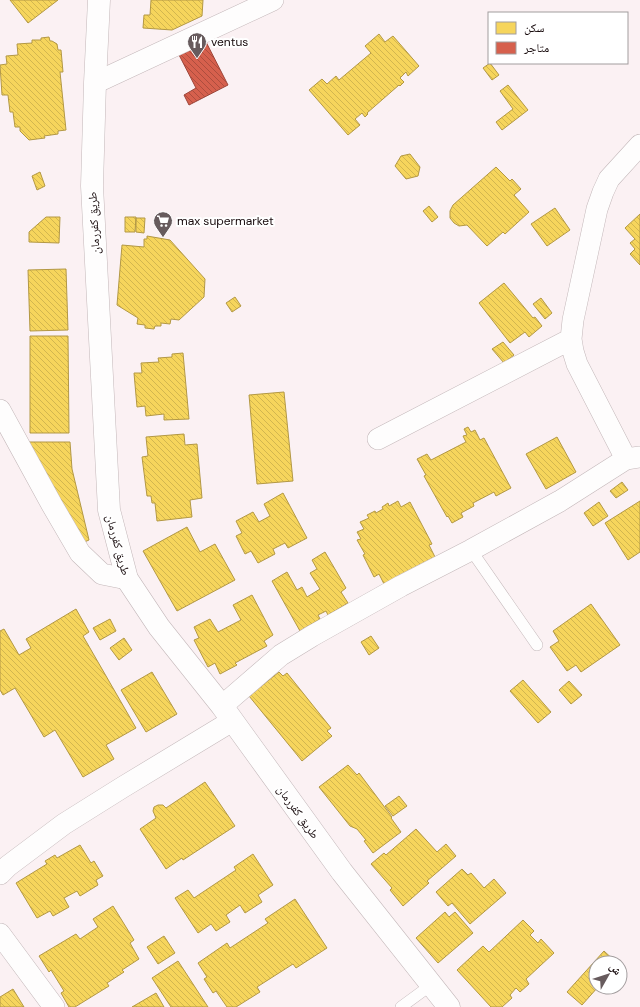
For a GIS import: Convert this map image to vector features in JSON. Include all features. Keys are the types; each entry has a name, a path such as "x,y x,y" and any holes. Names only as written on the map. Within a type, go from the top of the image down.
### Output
{"main road":[{"name":"طريق كفررمان","path":"100,0 95,83 92,186 109,510 127,579 159,627 227,714 342,872 449,1007"}],"street":[{"path":"95,83 273,0"},
{"path":"0,874 8,866 64,824 123,787 227,714 281,655 401,586 471,550 560,501 633,458 577,364 572,351 571,339 573,320 602,192 609,179 640,145"},
{"path":"378,439 571,339"},
{"path":"0,410 80,553 102,574 127,579"},
{"path":"0,934 54,1007"}],"lane":[{"path":"471,550 537,645"},
{"path":"401,1007 431,985"}],"building: سكن":[{"path":"10,0 58,0 28,23"},
{"path":"151,0 203,0 202,16 172,30 143,28 144,15 150,15"},
{"path":"379,34 385,42 393,36 419,66 408,76 406,72 400,78 404,82 367,113 368,114 365,117 362,113 355,119 360,125 348,135 309,90 322,79 327,84 336,76 339,80 371,53 365,46"},
{"path":"49,37 50,41 57,44 58,50 61,50 63,72 60,72 66,130 58,131 58,134 44,136 45,138 29,140 20,131 20,127 15,127 13,112 10,112 8,95 2,95 0,65 7,64 6,56 18,55 17,44 32,43 32,40 41,40 41,38"},
{"path":"491,64 499,75 492,80 483,68"},
{"path":"508,85 528,110 502,130 496,122 513,109 500,91"},
{"path":"410,154 420,167 418,176 406,179 395,166 401,156"},
{"path":"496,167 510,181 512,179 521,189 514,195 529,212 505,234 503,232 487,246 467,225 459,226 454,223 450,218 450,211 453,205"},
{"path":"40,172 45,186 37,190 32,176"},
{"path":"429,206 438,217 432,222 423,211"},
{"path":"555,208 570,230 547,246 531,224"},
{"path":"640,214 640,265 630,254 635,249 630,243 635,239 625,228"},
{"path":"46,217 60,217 59,243 29,242 29,232"},
{"path":"125,217 136,217 135,232 125,232"},
{"path":"136,218 145,218 144,233 136,232"},
{"path":"147,236 170,240 205,279 204,297 179,320 171,319 170,324 161,323 161,326 155,326 154,329 145,328 145,325 137,324 138,318 117,305 122,245 144,247 144,239 147,239"},
{"path":"66,269 68,330 30,331 28,270"},
{"path":"504,283 533,318 535,317 542,326 529,337 525,332 510,343 479,303"},
{"path":"235,297 241,306 232,312 226,303"},
{"path":"541,298 552,313 545,319 533,304"},
{"path":"30,336 68,336 69,433 30,433"},
{"path":"503,342 514,355 504,363 492,349"},
{"path":"183,353 189,419 164,420 164,414 146,416 145,406 137,407 134,373 142,373 141,363 159,362 158,358 172,357 172,354"},
{"path":"284,392 293,481 257,484 249,395"},
{"path":"468,427 471,432 475,430 480,440 484,438 511,488 496,496 494,492 473,503 474,506 461,513 463,517 452,523 448,516 447,517 424,476 426,475 417,459 427,454 431,460 466,442 463,436 467,435 464,429"},
{"path":"184,434 185,445 197,444 202,498 190,500 192,517 157,521 155,503 152,503 151,496 147,496 142,457 148,456 146,437"},
{"path":"557,437 576,472 546,489 526,454"},
{"path":"28,442 70,442 72,469 89,540 82,543"},
{"path":"622,482 628,490 616,498 610,491"},
{"path":"283,493 307,538 288,548 285,543 273,549 275,554 258,563 251,551 245,554 236,536 242,533 236,521 253,512 259,522 270,516 264,504"},
{"path":"398,501 401,507 410,502 432,544 429,545 436,559 386,588 379,574 374,577 363,555 365,554 357,540 361,539 357,532 364,529 360,522 369,518 367,515 375,511 376,513 383,509 382,507 388,503 389,506"},
{"path":"640,501 640,552 628,560 605,523"},
{"path":"599,502 608,516 593,526 584,513"},
{"path":"187,527 200,552 215,544 235,580 177,611 143,551"},
{"path":"325,552 346,588 341,592 348,603 328,615 326,611 318,615 320,619 300,631 272,581 287,572 297,590 302,587 307,597 320,589 310,573 317,569 312,560"},
{"path":"252,595 273,635 264,641 267,646 235,663 237,665 220,674 215,663 208,667 194,640 199,638 194,627 210,619 218,632 241,620 233,605"},
{"path":"591,604 620,645 581,672 576,665 567,671 550,647 559,641 553,631"},
{"path":"76,609 89,632 83,636 136,728 106,745 114,759 83,777 55,730 44,737 15,688 3,695 0,690 0,631 4,629 19,655 31,648 26,639"},
{"path":"110,619 116,631 100,640 93,628"},
{"path":"371,636 379,648 369,655 361,642"},
{"path":"124,638 132,650 119,660 110,648"},
{"path":"152,672 177,714 146,732 121,690"},
{"path":"279,672 283,676 287,673 331,728 327,731 332,736 302,761 249,696"},
{"path":"523,680 551,712 538,723 510,691"},
{"path":"569,681 582,695 571,704 559,690"},
{"path":"348,765 357,775 359,773 392,817 391,818 401,832 373,853 364,841 366,840 357,829 350,826 319,787"},
{"path":"205,782 235,826 183,860 182,858 166,869 140,829 156,818 153,811 154,807 163,805 166,808"},
{"path":"399,796 407,806 393,816 385,806"},
{"path":"416,829 437,852 446,844 456,856 427,881 429,883 403,906 390,890 392,888 371,864 384,853 386,855"},
{"path":"80,845 91,863 94,861 103,876 96,880 98,885 80,896 77,891 64,898 69,907 53,916 50,911 37,918 16,883 47,864 45,861 55,855 57,858"},
{"path":"253,854 273,885 258,895 262,902 245,913 240,905 226,915 230,922 216,931 211,924 198,933 175,898 188,890 194,898 236,870 234,867"},
{"path":"462,869 468,875 471,873 484,888 494,879 506,893 470,924 452,903 448,906 436,892"},
{"path":"295,899 327,948 296,968 293,964 257,987 260,992 236,1007 227,1007 216,991 213,993 204,979 207,977 198,963 227,943 230,948 268,923 265,919"},
{"path":"113,906 134,940 130,943 139,959 122,970 124,972 107,983 109,986 75,1007 69,1007 61,993 64,991 51,970 49,972 39,956 76,934 80,939 98,927 93,919"},
{"path":"445,912 449,917 455,912 473,933 438,963 416,938"},
{"path":"523,920 534,931 530,935 538,943 541,939 554,953 526,979 529,984 520,992 516,988 510,995 512,998 502,1007 491,1007 457,970 483,946 489,952"},
{"path":"164,936 175,953 158,964 147,947"},
{"path":"604,951 608,955 600,955"},
{"path":"178,961 208,1007 171,1007 152,978"},
{"path":"588,969 588,995 591,995 582,1005 567,992"},
{"path":"13,989 24,1007 0,1007 0,997"},
{"path":"156,993 164,1007 132,1007"}],"building: متاجر":[{"path":"204,38 228,85 189,105 184,95 196,88 177,51"}],"place":[{"name":"ventus","path":"197,59"},
{"name":"max supermarket","path":"163,238"}]}
